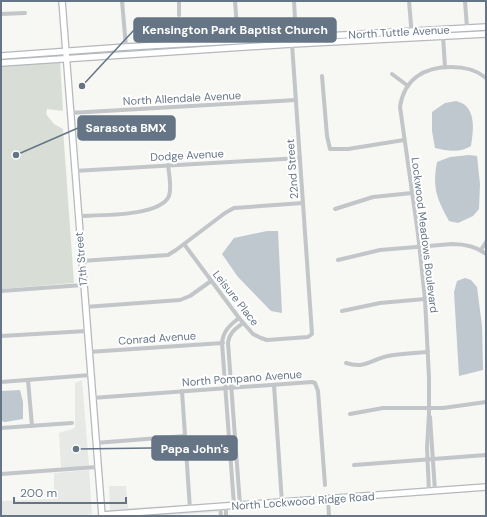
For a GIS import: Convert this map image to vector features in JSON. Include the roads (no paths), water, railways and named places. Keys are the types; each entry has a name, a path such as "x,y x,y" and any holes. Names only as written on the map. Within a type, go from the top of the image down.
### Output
{"main road":[{"name":"17th Street","path":"62,1 96,443 100,516"},
{"name":"North Tuttle Avenue","path":"1,62 292,44 486,27"},
{"name":"North Tuttle Avenue","path":"1,56 296,37 411,34 443,36 486,34"},
{"name":"North Lockwood Ridge Road","path":"100,516 486,487"}],"street":[{"path":"122,1 126,47"},
{"path":"179,1 179,15"},
{"path":"235,1 238,41"},
{"path":"292,44 296,37 294,1"},
{"path":"409,1 411,34"},
{"path":"465,1 467,28"},
{"path":"1,14 26,13"},
{"path":"443,36 445,67"},
{"name":"22nd Street","path":"292,44 313,332 311,336"},
{"path":"392,74 408,86 423,72 445,67 470,69 486,78"},
{"path":"322,76 327,136 330,149 348,149 404,140"},
{"name":"Lockwood Meadows Boulevard","path":"408,86 402,95 400,107 420,246 425,299 429,411 427,459 432,491"},
{"name":"North Allendale Avenue","path":"70,113 296,100"},
{"name":"Dodge Avenue","path":"74,171 300,158"},
{"path":"78,216 140,212 156,207 166,201 169,194 168,165"},
{"path":"335,209 373,197 412,193"},
{"path":"81,261 163,256 173,252 225,213 234,208 303,203"},
{"path":"481,250 486,242"},
{"name":"Leisure Place","path":"184,244 239,318 253,334 265,339 311,336"},
{"path":"338,260 380,250 461,244 481,250 486,254"},
{"path":"85,307 180,300 190,296 211,281"},
{"path":"1,290 83,285"},
{"path":"342,311 380,303 425,299"},
{"path":"237,505 225,388 222,338 228,327 239,318"},
{"path":"237,505 228,343 232,332 243,323"},
{"path":"1,336 87,331"},
{"name":"Conrad Avenue","path":"88,352 228,343"},
{"path":"346,362 353,365 365,365 390,356 428,352"},
{"path":"1,382 90,376"},
{"path":"28,380 32,426"},
{"name":"North Pompano Avenue","path":"92,398 315,383 317,386 325,485"},
{"path":"274,385 282,503"},
{"path":"182,391 190,509"},
{"path":"350,414 383,408 429,411 486,402"},
{"name":"Lockwood Meadows Boulevard","path":"429,411 433,459 432,491"},
{"path":"1,428 72,423"},
{"path":"96,443 185,436"},
{"path":"354,464 486,455"},
{"path":"1,474 97,467"},
{"path":"328,499 329,516"},
{"path":"221,516 223,506"},
{"path":"223,506 226,516"}],"place":[{"name":"Kensington Park Baptist Church","path":"82,86"},
{"name":"Sarasota BMX","path":"16,155"},
{"name":"Papa John's","path":"76,449"}]}
